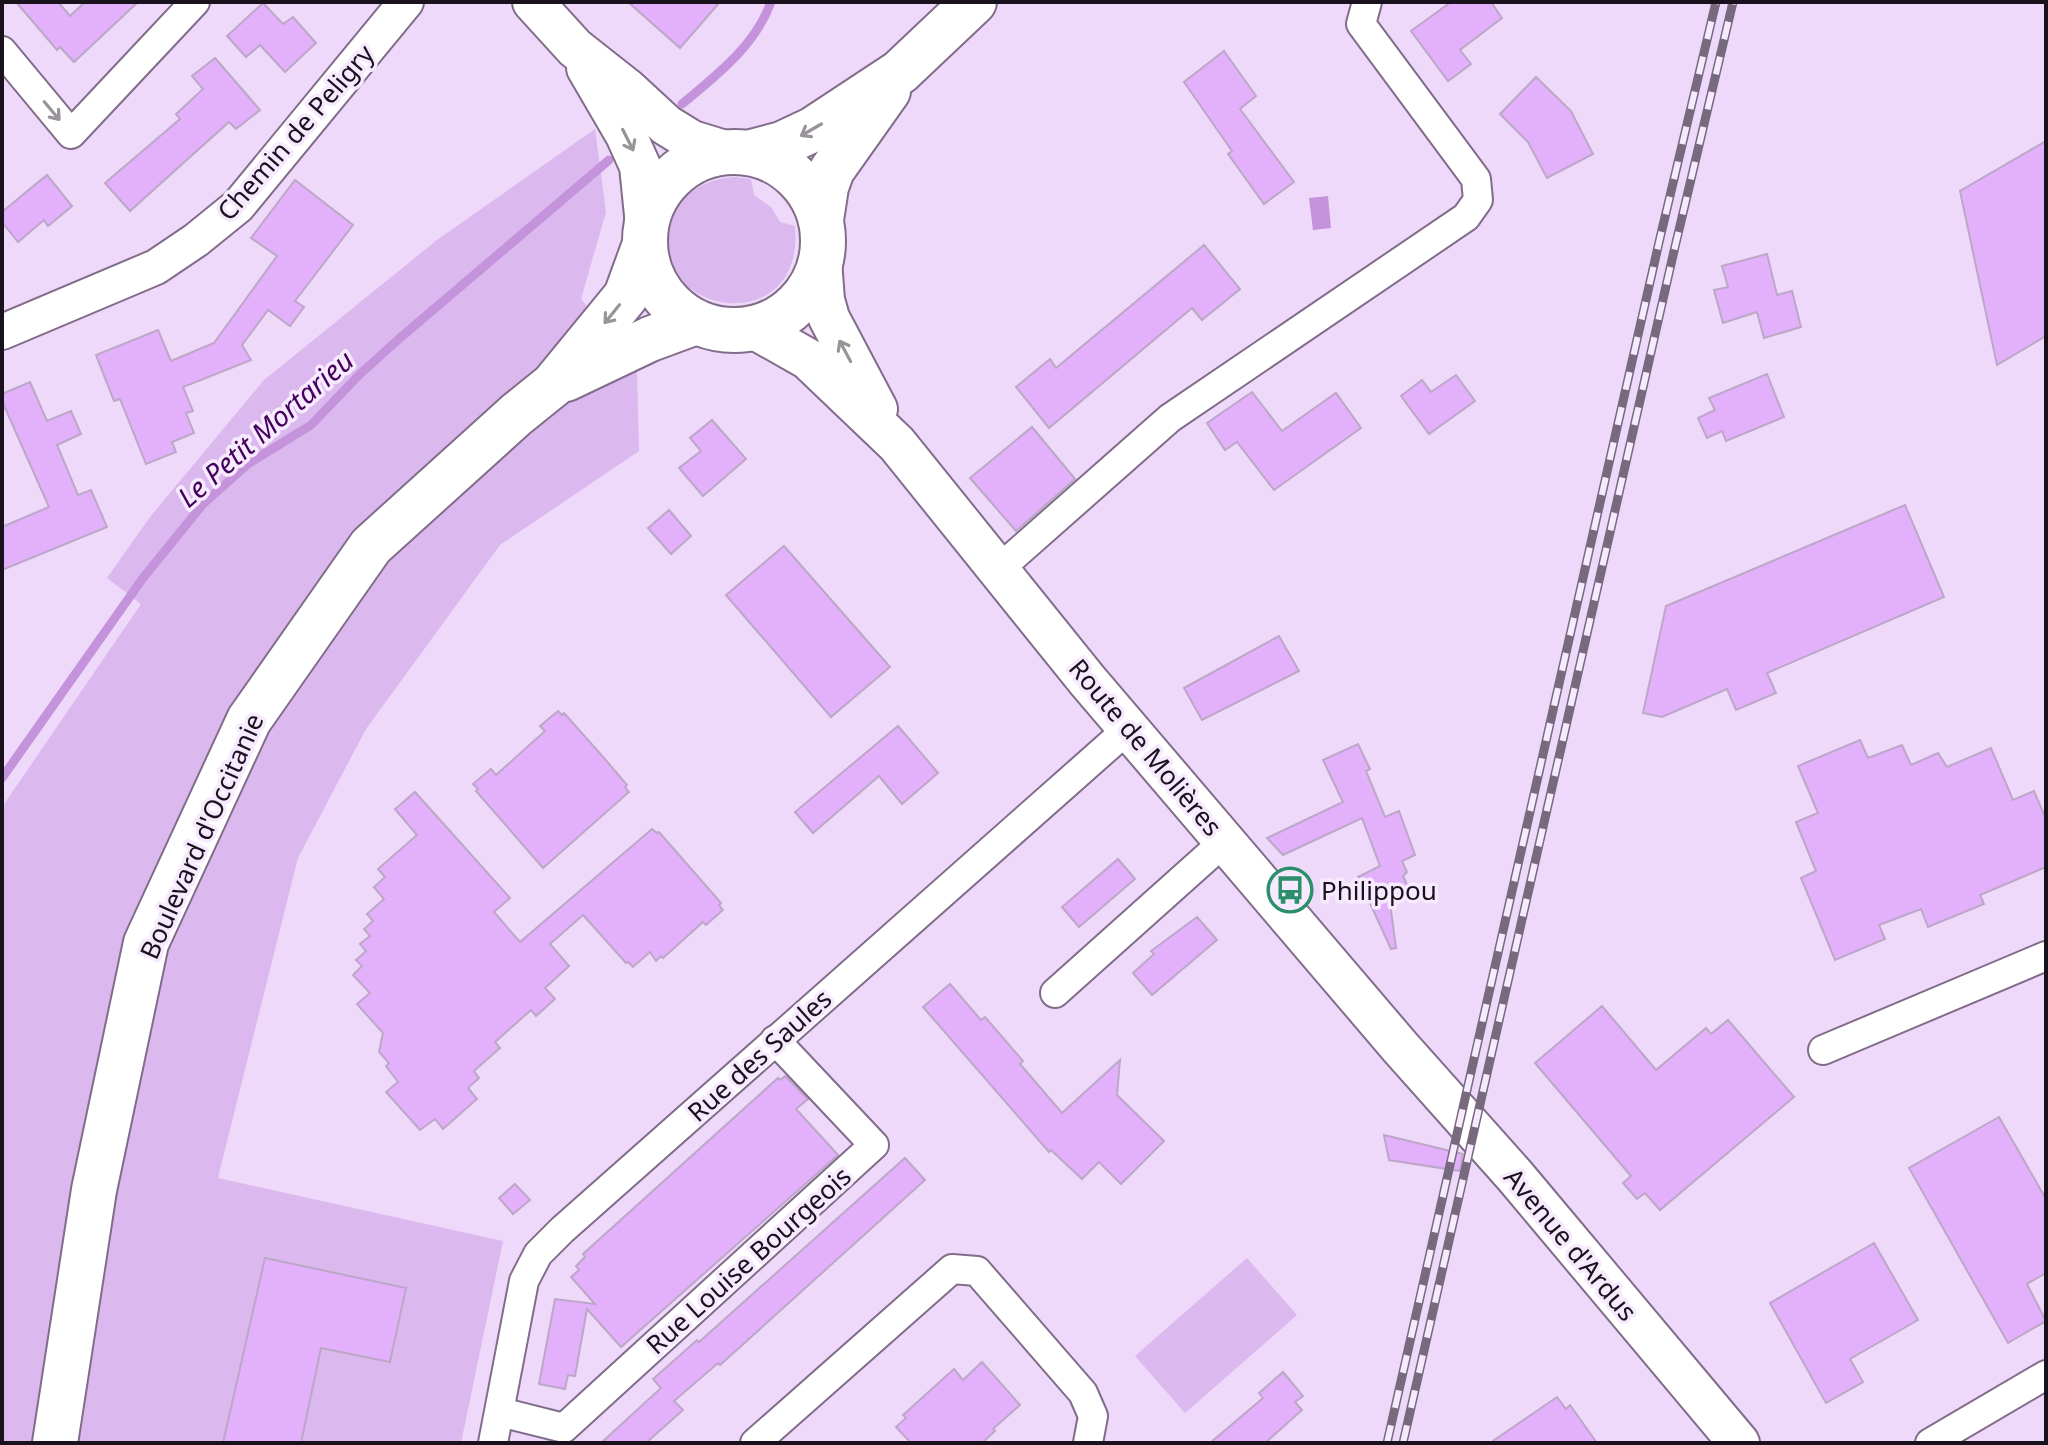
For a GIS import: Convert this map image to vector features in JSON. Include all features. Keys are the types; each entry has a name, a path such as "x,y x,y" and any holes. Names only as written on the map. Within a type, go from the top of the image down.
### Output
{"main road":[{"path":"533,2 575,48 677,133 692,141 768,159 787,169 808,191 821,241"},
{"path":"645,234 661,189 675,174 700,159 782,144 812,130 900,72 974,2"},
{"path":"575,48 626,135 640,166 647,264 654,282 679,312 714,329 753,328 771,322 802,299 814,281 826,187 832,170 900,72"},
{"name":"Boulevard d'Occitanie","path":"55,1443 94,1190 146,943 249,720 371,546 553,385 626,296 645,234"},
{"name":"Route de Molières","path":"821,241 824,300 832,327 897,444"},
{"name":"Boulevard d'Occitanie","path":"553,385 650,339 696,322"},
{"name":"Route de Molières","path":"753,328 808,359 897,444 1129,728 1400,1047"},
{"name":"Avenue d'Ardus","path":"1400,1047 1515,1176 1739,1443"}],"street":[{"path":"2,51 71,134 195,2"},
{"name":"Chemin de Peligry","path":"2,332 156,267 238,206 406,2"},
{"path":"999,569 1170,418 1466,217 1478,200 1476,179 1361,24 1367,2"},
{"name":"Rue des Saules","path":"493,1443 524,1281 538,1254 1129,728"},
{"path":"1055,993 1226,840"},
{"path":"1823,1050 2046,956"},
{"name":"Rue Louise Bourgeois","path":"500,1412 564,1428 874,1145 775,1040"},
{"path":"755,1443 952,1269 977,1271 1083,1393 1093,1416 1088,1443"},
{"path":"1930,1443 2046,1375"}],"shaded area":[{"path":"595,129 606,212 581,299 637,372 639,451 500,545 366,729 298,858 218,1178 503,1241 461,1443 2,1443 2,807 141,604 107,578 150,517 264,380 437,240"},
{"path":"734,177 751,179 754,195 771,207 780,222 795,226 791,264 775,289 751,301 723,302 697,293 678,275 669,247 675,213 685,198 707,183"},
{"path":"1328,196 1331,228 1313,230 1309,198"},
{"path":"1247,1258 1297,1315 1185,1413 1135,1356"}],"building":[{"path":"16,2 58,2 70,16 85,2 138,2 74,62 60,47 57,50"},
{"path":"628,2 720,2 680,48"},
{"path":"1451,2 1491,2 1502,18 1460,50 1471,64 1448,81 1411,31"},
{"path":"263,3 283,24 293,17 316,43 285,72 260,45 246,57 227,36"},
{"path":"1224,51 1256,96 1240,109 1294,182 1264,204 1228,154 1232,151 1184,82"},
{"path":"215,58 260,110 236,129 229,122 130,211 105,183 180,119 176,114 203,89 192,76"},
{"path":"1536,77 1571,111 1593,154 1547,178 1528,142 1500,114"},
{"path":"2046,141 2046,336 1997,365 1960,191"},
{"path":"47,175 72,206 48,226 44,220 18,242 2,222 2,212"},
{"path":"295,180 353,225 295,301 304,307 290,326 268,310 242,345 251,360 183,387 193,411 186,413 194,433 172,442 176,452 146,464 120,399 114,401 96,355 158,330 171,361 214,343 277,256 251,238"},
{"path":"1204,245 1240,289 1202,320 1192,308 1049,428 1016,387 1050,359 1056,368"},
{"path":"1767,254 1777,295 1792,291 1801,327 1764,338 1757,312 1723,323 1714,290 1728,287 1722,266"},
{"path":"1767,374 1784,417 1726,441 1722,431 1707,438 1698,418 1715,410 1709,398"},
{"path":"1456,375 1475,401 1429,434 1401,396 1422,380 1431,392"},
{"path":"30,382 47,421 71,411 81,434 57,445 78,495 91,490 107,527 2,570 2,527 49,507 2,401 2,394"},
{"path":"1252,392 1282,431 1336,393 1361,428 1274,490 1237,442 1225,450 1207,423"},
{"path":"712,420 746,459 703,496 679,468 701,451 690,438"},
{"path":"1032,427 1075,479 1016,531 970,478"},
{"path":"1905,505 1944,597 1767,673 1776,693 1736,710 1727,689 1662,717 1643,713 1666,606"},
{"path":"669,510 691,536 671,554 648,528"},
{"path":"784,546 890,667 831,717 726,595"},
{"path":"1279,636 1299,671 1202,720 1184,688"},
{"path":"558,711 562,715 564,713 604,758 627,785 625,787 629,792 543,868 473,784 491,769 496,775 545,731 540,726"},
{"path":"898,726 938,773 902,804 879,776 813,833 795,812"},
{"path":"1860,740 1868,758 1902,745 1911,765 1938,753 1947,767 1991,748 2013,800 2034,791 2046,819 2046,867 1980,895 1984,904 1928,927 1921,909 1879,925 1885,939 1835,960 1801,878 1816,871 1796,822 1818,813 1798,766"},
{"path":"1358,744 1370,769 1366,771 1385,817 1399,811 1415,855 1402,861 1407,872 1403,876 1411,893 1390,903 1396,948 1391,949 1358,877 1380,866 1362,818 1283,855 1267,838 1343,802 1323,760"},
{"path":"415,792 510,898 494,912 520,942 652,829 659,832 721,903 719,905 723,910 706,925 703,922 663,958 661,956 656,961 650,952 633,967 583,915 550,944 569,966 545,988 555,999 536,1016 531,1010 495,1042 500,1048 474,1071 479,1078 468,1088 477,1099 443,1129 435,1119 420,1130 386,1092 398,1082 386,1066 389,1063 379,1052 383,1033 357,1004 370,993 353,975 362,966 356,960 366,951 360,944 370,936 364,929 373,921 367,914 384,899 374,887 385,877 378,869 417,835 395,809"},
{"path":"1118,859 1135,879 1079,927 1062,907"},
{"path":"1197,917 1217,940 1152,995 1133,973 1154,954 1151,951"},
{"path":"950,984 981,1020 985,1017 1062,1113 1120,1060 1117,1095 1164,1141 1121,1184 1099,1162 1082,1179 1051,1150 1049,1152 923,1007"},
{"path":"1602,1006 1656,1070 1706,1028 1711,1034 1728,1020 1794,1097 1660,1210 1645,1193 1637,1199 1623,1183 1631,1176 1535,1063"},
{"path":"785,1076 808,1099 796,1109 838,1155 621,1347 587,1309 575,1376 568,1375 565,1389 539,1384 555,1299 595,1304 571,1277 579,1270 576,1266 585,1257 583,1254 778,1078 780,1080"},
{"path":"1999,1117 2046,1199 2046,1273 2027,1284 2046,1321 2008,1343 1909,1168"},
{"path":"1384,1135 1463,1154 1460,1171 1389,1160"},
{"path":"905,1158 925,1180 720,1365 718,1363 674,1401 683,1410 646,1443 601,1443 661,1388 653,1379 697,1340 699,1342"},
{"path":"515,1184 530,1200 513,1214 499,1198"},
{"path":"1874,1243 1918,1320 1850,1359 1863,1382 1826,1403 1770,1303"},
{"path":"265,1258 406,1288 390,1362 321,1348 301,1443 223,1443"},
{"path":"982,1362 1020,1405 982,1443 911,1443 896,1427 906,1418 903,1415 954,1369 963,1380"},
{"path":"1283,1372 1303,1396 1295,1402 1302,1410 1265,1443 1210,1443 1263,1398 1259,1393"},
{"path":"1557,1397 1566,1409 1570,1405 1597,1443 1490,1443"}],"waterway":[{"name":"Le Petit Mortarieu","path":"682,104 745,46 771,2"},
{"name":"Le Petit Mortarieu","path":"2,778 143,578 203,504 248,464 311,425 400,338 609,160"}],"railway":[{"path":"1387,1443 1716,2"},
{"path":"1403,1443 1733,2"}],"place":[{"name":"Philippou","path":"1290,890"}]}
